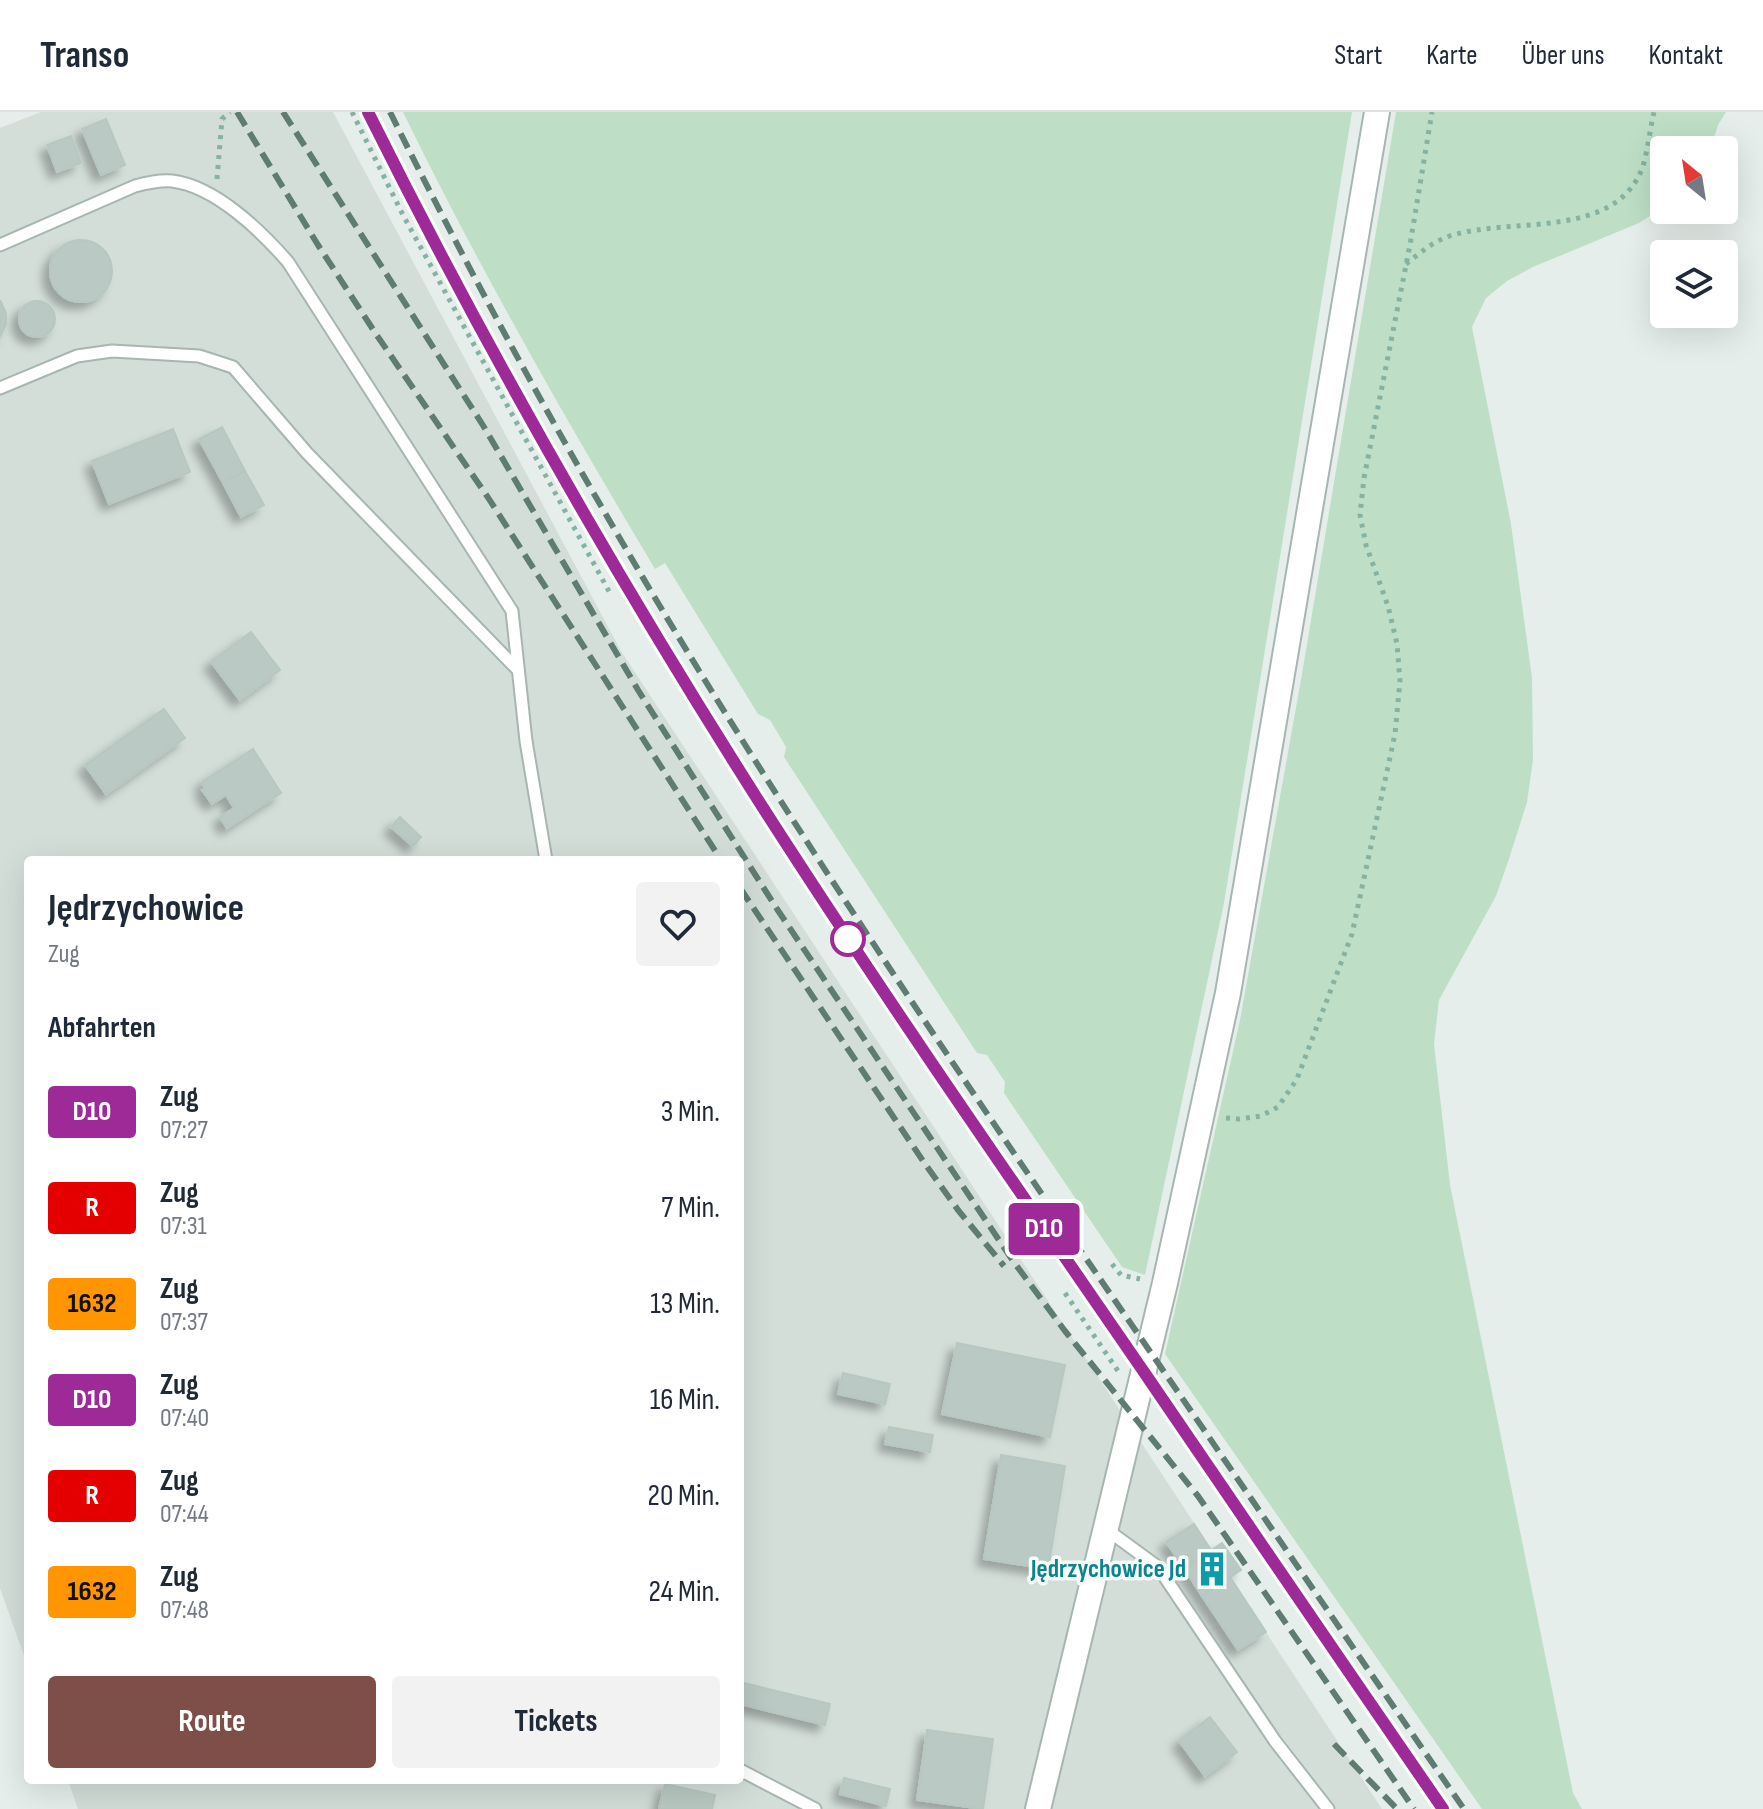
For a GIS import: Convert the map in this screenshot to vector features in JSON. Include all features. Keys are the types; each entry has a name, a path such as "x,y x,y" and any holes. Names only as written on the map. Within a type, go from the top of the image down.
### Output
{"street":[{"path":"1038,1809 1165,1283 1228,993 1377,112"}],"lane":[{"path":"0,245 135,186 174,181 216,199 252,224 288,262 512,611 526,741 545,856"},
{"path":"0,388 77,356 112,351 199,356 233,367 307,453 518,671"},
{"path":"1106,1529 1158,1567 1275,1741 1328,1809"},
{"path":"744,1772 815,1809"}],"path":[{"path":"216,199 222,119 230,112"},
{"path":"352,112 403,215 611,595"},
{"path":"1202,1114 1239,1119 1261,1116 1278,1107 1297,1079 1352,934 1395,734 1400,681 1397,644 1388,606 1366,545 1360,515 1364,478 1432,112"},
{"path":"1406,264 1429,246 1449,236 1476,229 1580,219 1601,212 1628,192 1643,167 1654,112"},
{"path":"1112,1264 1121,1275 1165,1283"},
{"path":"1065,1293 1119,1372"}],"shaded area":[{"path":"41,112 333,112 621,651 1382,1809 78,1809 69,1784 744,1784 744,856 24,856 24,1656 0,1588 0,128"}],"green space":[{"path":"403,112 1352,112 1224,903 1145,1275 1122,1267 1004,1093 1005,1082 987,1055 977,1053 784,757 786,747 770,720 758,714 665,563 655,569 524,343"},
{"path":"1396,112 1726,112 1714,136 1650,136 1650,216 1507,281 1486,298 1472,327 1511,524 1532,678 1533,760 1527,802 1509,859 1496,896 1439,1000 1434,1044 1450,1185 1573,1793 1582,1809 1482,1809 1165,1354 1240,1020 1302,674"}],"building":[{"path":"106,119 125,165 101,175 82,129"},
{"path":"71,136 81,163 57,172 47,145"},
{"path":"81,240 93,242 103,249 110,259 110,283 103,293 93,300 81,302 69,300 59,293 52,283 50,271 52,259 59,249 69,242"},
{"path":"0,300 6,313 6,324 0,337"},
{"path":"37,301 50,306 55,319 50,332 37,337 24,332 19,319 24,306"},
{"path":"222,427 245,471 223,483 199,439"},
{"path":"173,429 190,472 109,504 92,461"},
{"path":"245,471 264,505 241,517 223,483"},
{"path":"251,632 280,670 240,700 211,662"},
{"path":"164,709 185,738 106,794 85,765"},
{"path":"253,749 281,793 227,828 220,817 234,808 226,795 212,804 202,790 205,788 202,782"},
{"path":"400,817 421,837 413,846 391,827"},
{"path":"957,1343 1065,1365 1050,1437 942,1414"},
{"path":"843,1373 890,1384 885,1404 838,1394"},
{"path":"889,1427 933,1435 930,1452 885,1444"},
{"path":"1001,1455 1065,1466 1048,1569 984,1559"},
{"path":"1194,1524 1211,1550 1184,1568 1166,1542"},
{"name":"Jędrzychowice Jd","path":"1222,1543 1241,1570 1202,1596 1184,1568"},
{"path":"1230,1577 1266,1632 1238,1650 1202,1596"},
{"path":"744,1683 830,1704 825,1725 744,1705"},
{"path":"1210,1717 1237,1752 1205,1776 1179,1741"},
{"path":"927,1730 993,1739 983,1809 917,1800"},
{"path":"844,1778 890,1789 886,1806 840,1794"},
{"path":"665,1784 715,1795 712,1809 659,1809"}],"railway":[{"path":"237,112 318,245 487,496 718,856"},
{"path":"283,112 484,427 638,690 743,856"},
{"path":"368,112 444,260 564,479 746,780 968,1117 1443,1809"},
{"path":"390,112 499,324 577,463 657,601 751,753 969,1087 1464,1809"},
{"path":"744,857 1013,1261 1065,1331 1198,1496 1414,1809"},
{"path":"744,894 923,1161 1004,1266"},
{"path":"1334,1744 1397,1809"}],"train":[{"name":"D10","path":"368,112 496,359 559,470 767,814 937,1072 1443,1809"}],"place":[{"name":"Jędrzychowice Jd","path":"1212,1569"}]}
